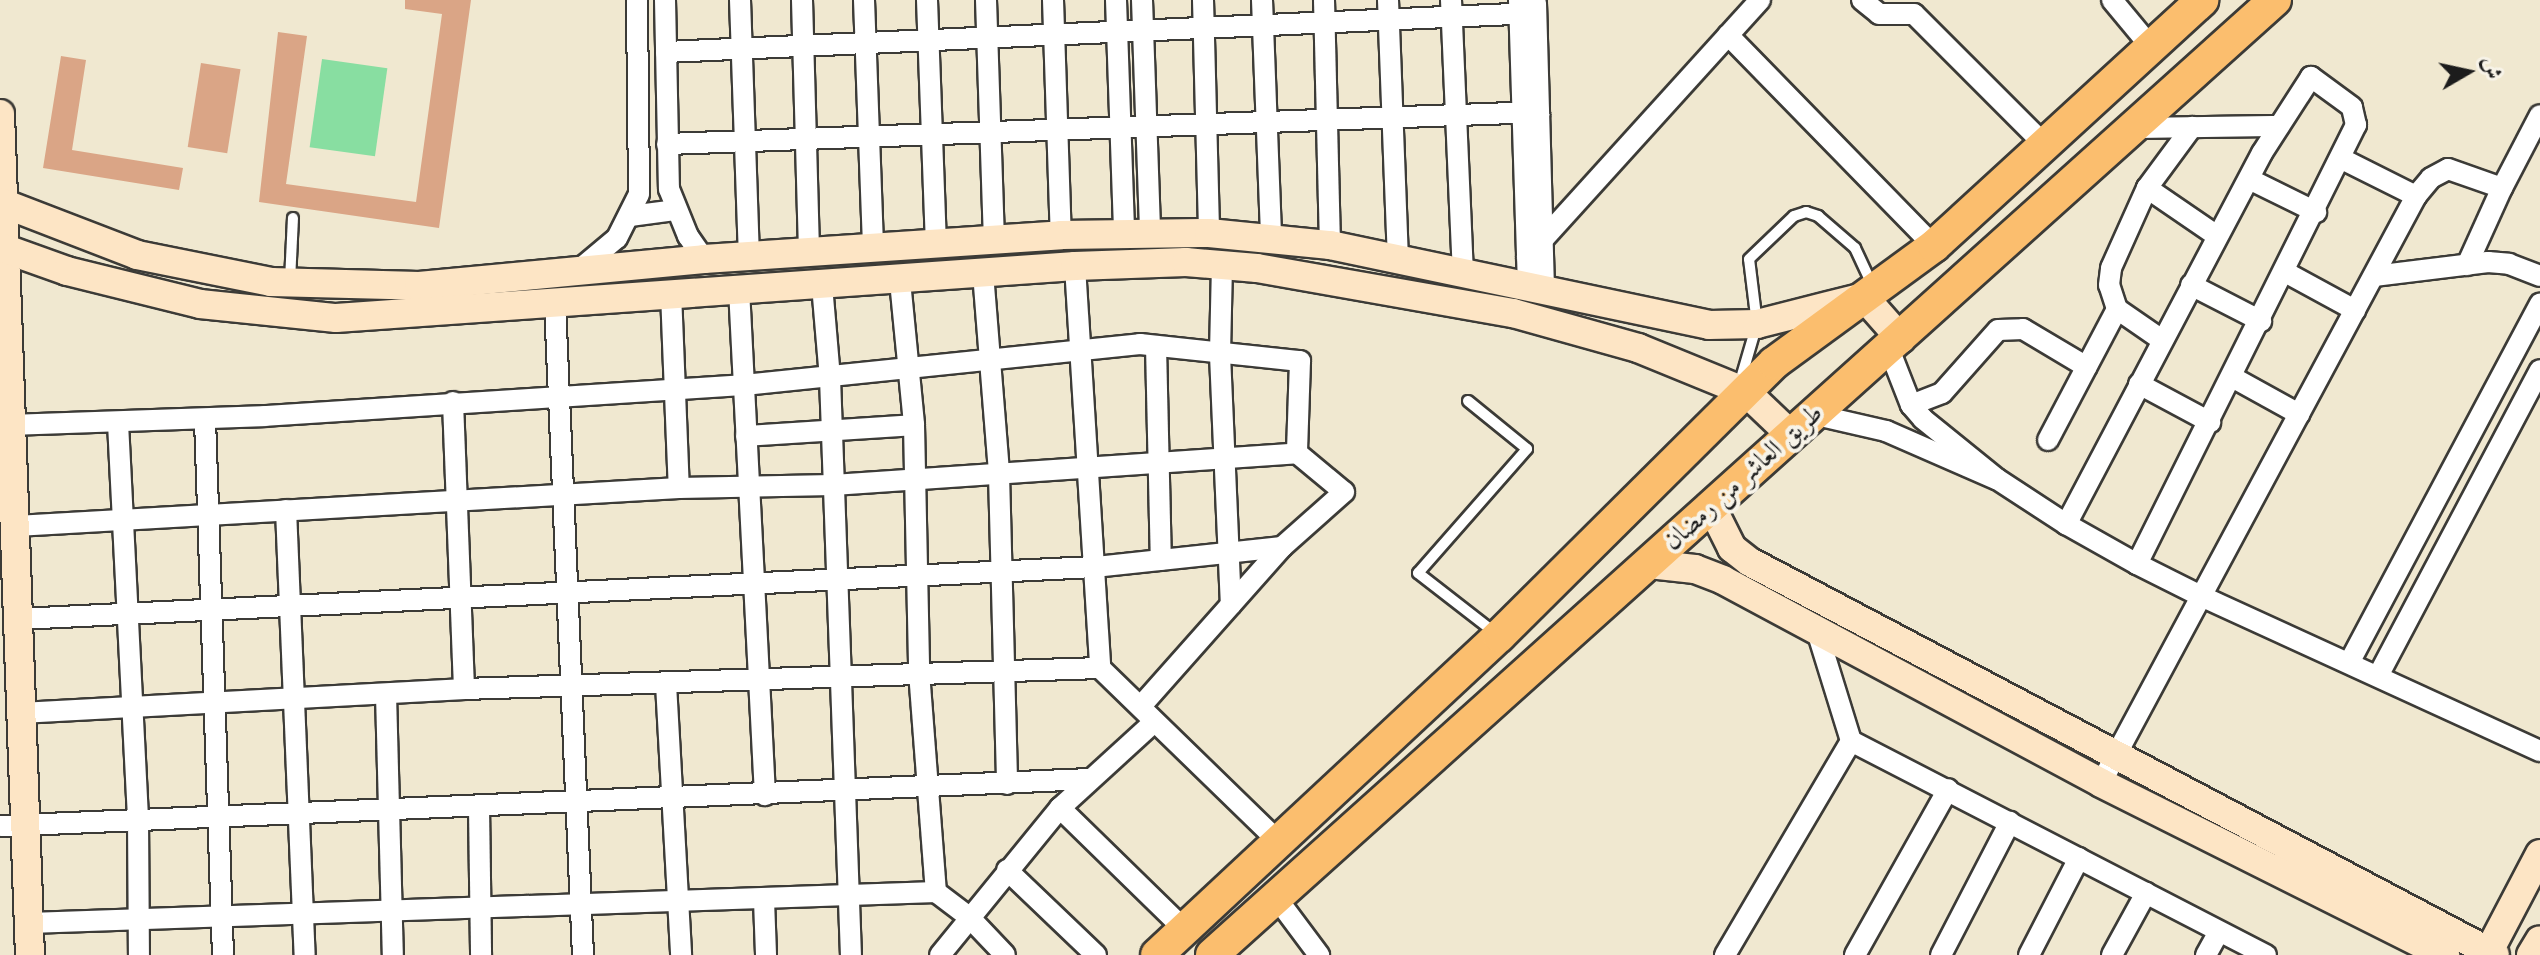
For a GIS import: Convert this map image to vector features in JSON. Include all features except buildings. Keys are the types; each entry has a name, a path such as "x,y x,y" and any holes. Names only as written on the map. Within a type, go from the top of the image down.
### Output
{"main road":[{"name":"طريق العاشر من رمضان","path":"1157,955 1499,636 1742,390 1813,330 1934,246 2202,0"},
{"name":"طريق العاشر من رمضان","path":"1212,955 2275,0"},
{"path":"0,114 2,248 12,425 21,713 13,826 29,923 30,955"},
{"path":"2,203 137,255 203,272 290,283 419,286 704,259 1061,235 1137,232 1271,237 1398,257 1659,318 1709,325 1757,324 1869,293 1895,344"},
{"path":"2,248 147,291 268,313 405,317 671,293 900,281 1075,266 1222,265 1381,287 1513,313 1638,348 1742,390 1801,423"},
{"path":"1711,506 1732,548 1750,562 2490,954 2540,854"},
{"path":"1649,564 1695,569 2101,783 2445,955"},
{"path":"2531,955 2540,940"}],"street":[{"path":"577,271 608,247 630,216 642,170 637,0"},
{"path":"665,0 667,144 675,210 704,259"},
{"path":"740,0 749,256"},
{"path":"802,0 809,252"},
{"path":"864,0 873,247"},
{"path":"927,0 936,243"},
{"path":"986,0 994,240"},
{"path":"1053,0 1061,235"},
{"path":"1116,0 1120,127 1137,232"},
{"path":"1137,232 1146,126 1142,0"},
{"path":"1203,0 1209,233"},
{"path":"1262,0 1271,237"},
{"path":"1527,257 1760,0"},
{"path":"1862,0 1879,14 1914,14 2045,145"},
{"path":"2112,0 2151,47"},
{"path":"666,52 1262,24 1324,10 1527,7 1530,112 1527,257 1536,289"},
{"path":"1452,8 1463,272"},
{"path":"1389,9 1398,257"},
{"path":"1324,10 1330,245"},
{"path":"1728,35 1934,246"},
{"path":"2066,524 2217,236 2279,126 2311,77 2352,107 2356,117 2342,159 2137,564"},
{"path":"667,144 1530,112"},
{"path":"1530,112 1542,241 1536,289"},
{"path":"2467,265 2502,188 2538,123"},
{"path":"2130,128 2279,126"},
{"path":"2162,340 2117,309 2109,285 2111,268 2147,188 2192,127"},
{"path":"2342,159 2416,196"},
{"path":"2101,783 2416,196 2431,178 2448,169 2502,188"},
{"path":"2249,179 2316,212"},
{"path":"2147,188 2217,236"},
{"path":"630,216 675,210"},
{"path":"2374,276 2467,265 2509,264 2540,276"},
{"path":"1222,265 1220,355 1231,605"},
{"path":"1075,266 1100,668 1141,706 1152,724 1277,840"},
{"path":"2285,272 2355,310"},
{"path":"983,273 999,474 1008,670 1007,784"},
{"path":"900,281 911,371 919,576 919,672 925,787 936,892"},
{"path":"822,285 830,378 834,580 847,792 851,955"},
{"path":"2191,285 2261,321"},
{"path":"739,289 756,680 765,795"},
{"path":"671,293 679,488"},
{"path":"555,304 583,955"},
{"path":"2349,663 2540,304"},
{"path":"2048,440 2117,309"},
{"path":"1911,405 1942,393 1998,330 2023,329 2087,367"},
{"path":"1895,344 1911,405 1997,479 2066,524 2201,596 2540,751"},
{"path":"12,425 205,419 561,394 744,385 911,371 1078,348 1156,346 1300,361 1297,453"},
{"path":"1156,346 1161,560"},
{"path":"2378,676 2540,370"},
{"path":"2232,377 2299,414"},
{"path":"2139,384 2210,422"},
{"path":"453,402 464,689"},
{"path":"205,419 215,608 223,955"},
{"path":"118,423 138,819 139,955"},
{"path":"1801,423 1886,431 1997,479"},
{"path":"746,436 914,425"},
{"path":"16,526 123,517 679,488 833,485 1089,470 1297,453 1344,492 1282,547 1141,706"},
{"path":"286,510 305,955"},
{"path":"19,619 567,589 1094,567 1282,547"},
{"path":"1817,631 1851,741 2266,955"},
{"path":"21,713 464,689 572,688 919,672 1100,668"},
{"path":"666,684 681,955"},
{"path":"386,694 393,955"},
{"path":"940,955 1060,808 1152,724"},
{"path":"1725,955 1851,741"},
{"path":"13,826 299,812 577,805 1089,779"},
{"path":"1855,955 1948,789"},
{"path":"479,807 481,955"},
{"path":"1060,808 1185,930"},
{"path":"1941,955 2010,822"},
{"path":"2029,955 2079,858"},
{"path":"1007,870 1096,955"},
{"path":"29,923 678,904 936,892 969,917 1005,955"},
{"path":"2112,955 2146,893"},
{"path":"1275,896 1319,955"},
{"path":"764,900 766,955"},
{"path":"2206,955 2219,932"}],"lane":[{"path":"1742,390 1757,324 1751,253 1800,213 1818,216 1855,248 1869,293"},
{"path":"290,283 293,218"},
{"path":"1468,401 1527,449 1418,573 1499,636"}],"green space":[{"path":"322,59 387,68 375,156 310,147"}]}
